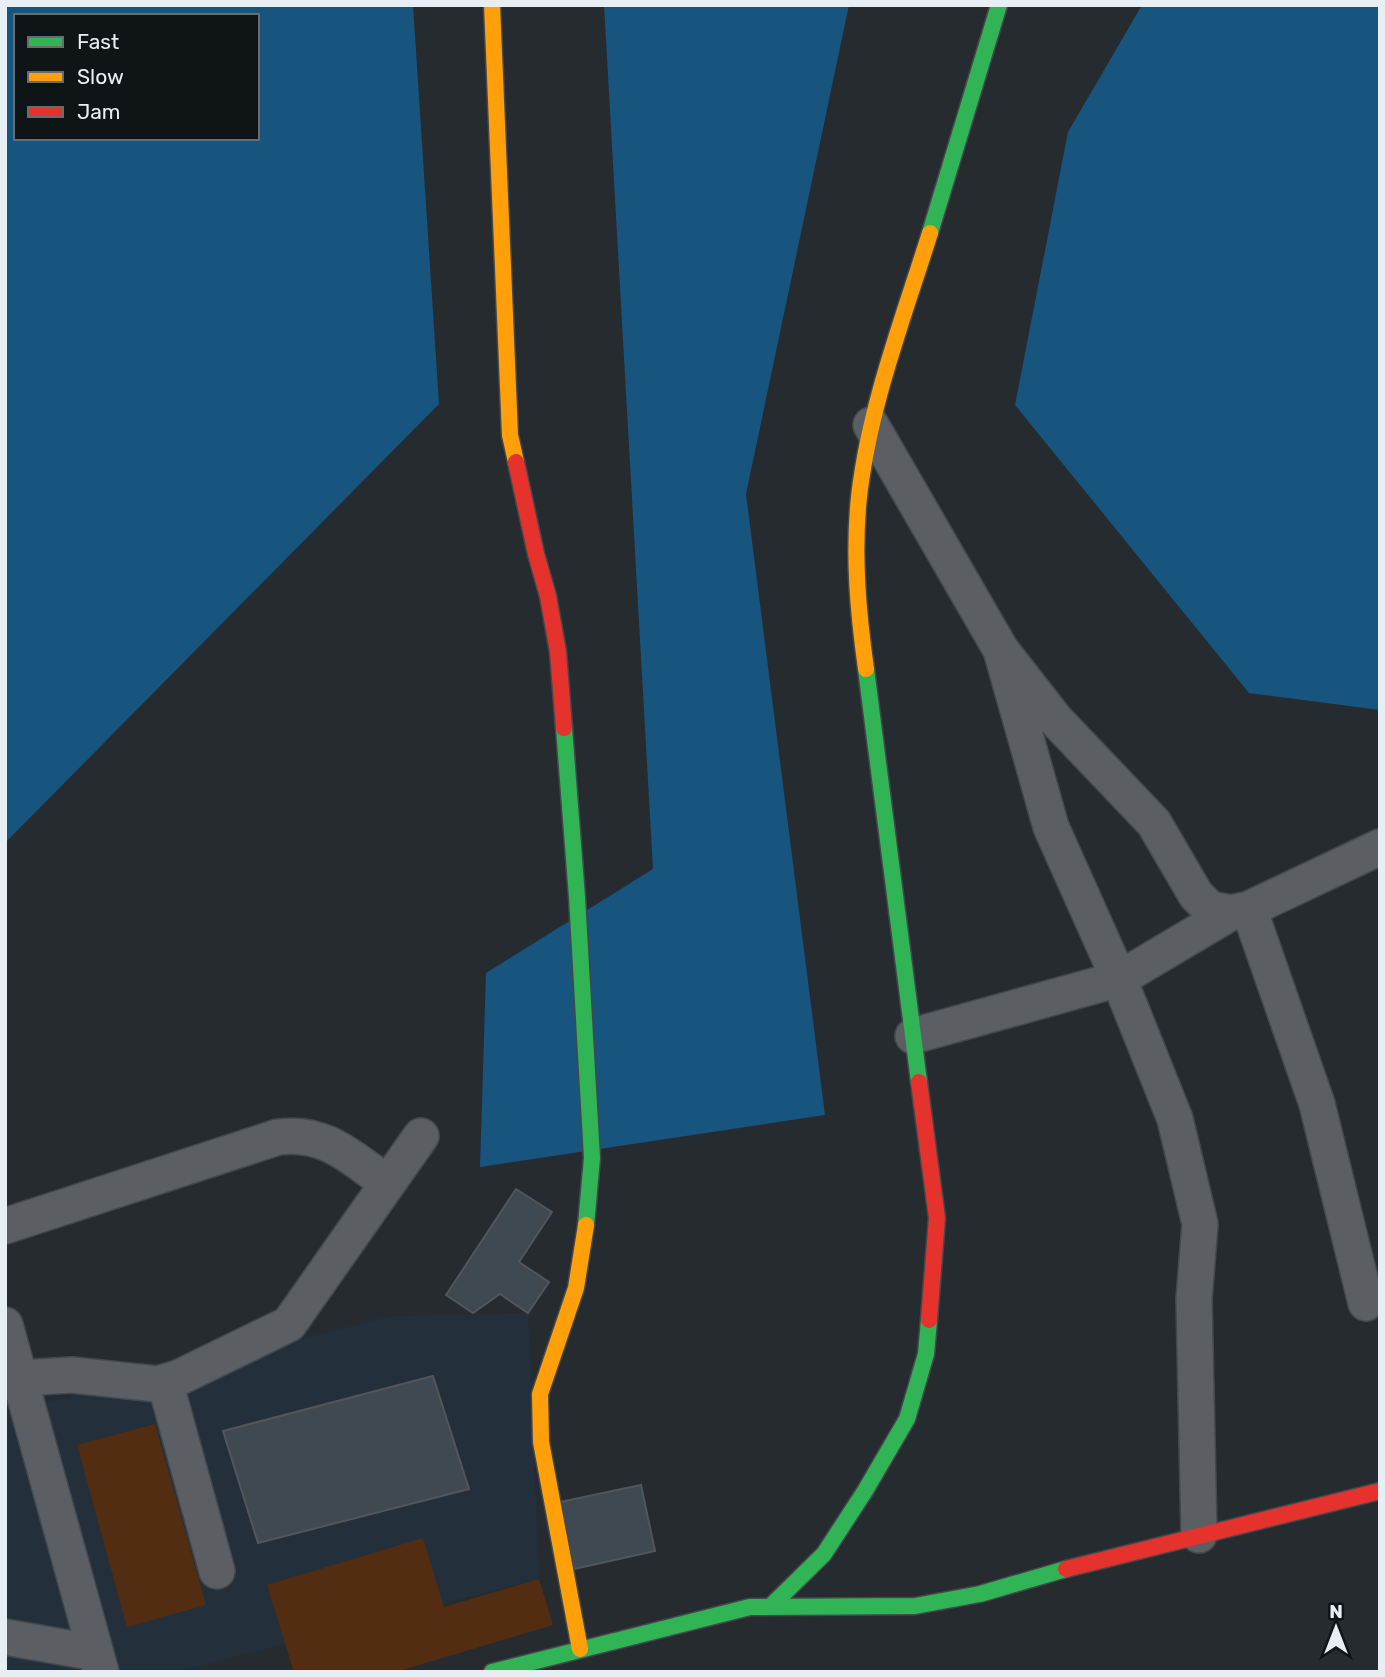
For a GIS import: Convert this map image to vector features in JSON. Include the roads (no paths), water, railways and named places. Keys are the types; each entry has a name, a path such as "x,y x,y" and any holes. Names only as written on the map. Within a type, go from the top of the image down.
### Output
{"street":[{"path":"492,5 510,435 548,596 558,652 577,897 592,1158 585,1240 576,1288 540,1394 541,1442 580,1649"},
{"path":"770,1607 824,1554 865,1491 907,1419 926,1354 937,1218 859,618 855,569 860,475 871,425 999,5"},
{"path":"871,425 1001,650 1055,719 1154,823 1196,895 1210,909 1239,911"},
{"path":"1001,650 1051,827 1119,979 1175,1119 1200,1224 1195,1299 1199,1535"},
{"path":"913,1036 1119,979 1239,911 1380,847"},
{"path":"1239,911 1317,1104 1366,1303"},
{"path":"5,1226 278,1138 298,1135 325,1141 386,1182"},
{"path":"12,1380 72,1375 145,1383 164,1382 178,1378 289,1324 386,1182 421,1136"},
{"path":"5,1325 12,1380 99,1662"},
{"path":"164,1382 217,1571"},
{"path":"492,1672 750,1607 915,1606 980,1594 1093,1561 1380,1491"},
{"path":"5,1637 99,1662"}],"water":[{"path":"5,5 413,5 439,404 5,843"},
{"path":"604,5 849,5 746,494 825,1115 480,1167 486,973 653,869"},
{"path":"1142,5 1380,5 1380,710 1249,693 1015,405 1068,132"}]}
